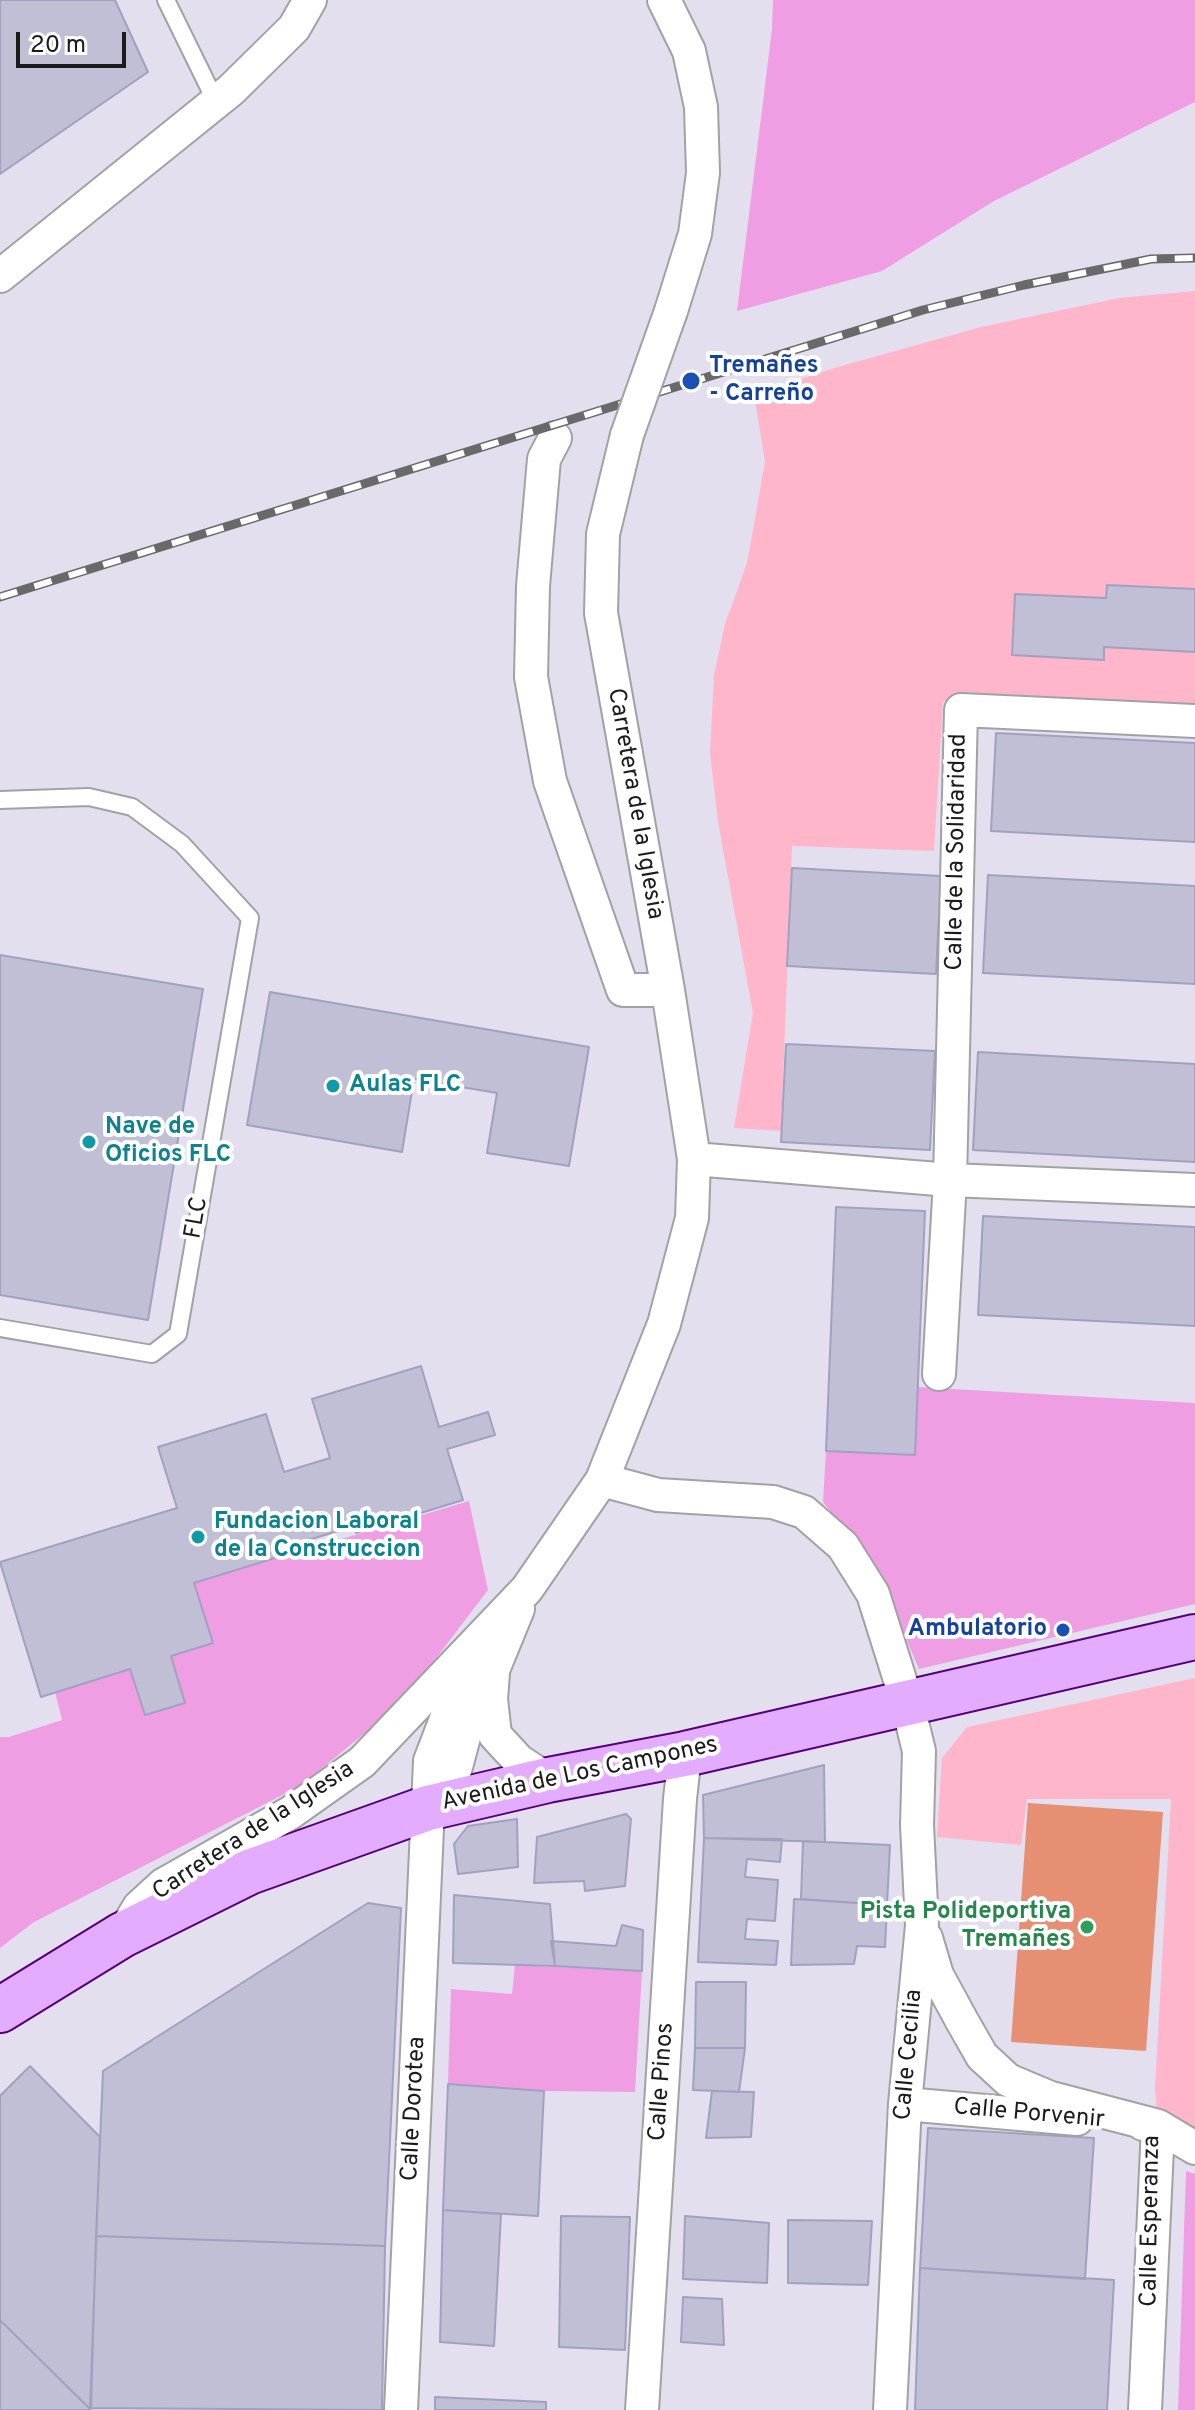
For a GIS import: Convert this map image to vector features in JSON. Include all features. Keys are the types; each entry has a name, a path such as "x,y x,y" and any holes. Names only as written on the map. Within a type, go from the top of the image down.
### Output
{"street":[{"path":"0,276 216,102 294,28 310,0"},
{"name":"Carretera de la Iglesia","path":"122,1935 139,1907 163,1885 290,1813 362,1762 527,1589 602,1480 664,1324 692,1218 694,1159 668,990 601,613 603,534 627,435 695,234 703,173 701,107 689,51 664,0"},
{"path":"555,438 544,459 533,586 531,677 550,781 623,990 668,990"},
{"name":"Calle de la Solidaridad","path":"939,1374 950,1180 961,710 1195,721"},
{"path":"694,1159 950,1180 1195,1190"},
{"name":"Calle Cecilia","path":"602,1480 658,1495 773,1502 804,1512 843,1546 873,1594 907,1702 919,1751 917,1825 922,1925 905,2104 890,2410"},
{"name":"Carretera de la Iglesia","path":"428,1808 454,1774 472,1707 493,1670 527,1589"},
{"name":"Carretera de la Iglesia","path":"428,1808 430,1761 453,1701 490,1628"},
{"name":"Avenida de Los Campones","path":"0,2010 122,1935 249,1872 428,1808 548,1780 685,1754 1195,1637"},
{"name":"Carretera de la Iglesia","path":"493,1670 491,1699 495,1735 519,1761 548,1780"},
{"name":"Calle Pinos","path":"642,2410 685,1754"},
{"name":"Calle Dorotea","path":"401,2410 428,1808"},
{"name":"Calle Esperanza","path":"922,1925 937,1975 962,2021 982,2056 1008,2080 1051,2098 1158,2126 1145,2410"},
{"name":"Calle Porvenir","path":"905,2104 1158,2126 1195,2148"}],"lane":[{"path":"166,0 216,102"},
{"name":"FLC","path":"0,800 89,797 132,807 182,844 250,918 178,1334 152,1354 0,1328"}],"shaded area":[{"path":"773,0 1195,0 1195,102 994,201 882,271 737,311"},
{"path":"1195,291 1195,712 943,701 934,851 792,846 781,1131 734,1128 753,1013 718,822 710,753 714,675 725,624 747,563 765,462 754,394 981,327 1119,298"},
{"path":"918,1387 1195,1403 1195,1604 919,1669 879,1576 823,1502 826,1451 915,1455"},
{"path":"469,1501 488,1590 402,1703 300,1786 34,1922 0,1948 0,1737 62,1720 55,1692 130,1669 145,1715 185,1703 171,1656 213,1643 194,1583"},
{"path":"1195,1678 1195,2148 1158,2126 1155,2088 1171,1799 1027,1799 1021,1845 937,1837 942,1758 967,1727"},
{"name":"Pista Polideportiva Tremañes","path":"1028,1803 1163,1812 1146,2051 1011,2042"},
{"path":"515,1965 642,1971 635,2092 544,2091 448,2084 451,1989 512,1994"},
{"path":"1186,2171 1195,2174 1195,2410 1178,2410"}],"building":[{"path":"0,0 115,0 148,72 0,174"},
{"path":"1107,585 1195,589 1195,652 1104,647 1104,660 1012,655 1015,594 1106,598"},
{"path":"996,733 1195,743 1195,842 991,831"},
{"path":"792,868 941,876 936,974 787,966"},
{"path":"988,875 1195,886 1195,984 983,973"},
{"name":"Nave de Oficios FLC","path":"0,955 203,989 148,1320 0,1295"},
{"name":"Aulas FLC","path":"270,992 589,1047 569,1166 487,1153 497,1093 414,1079 402,1152 247,1125"},
{"path":"786,1044 935,1051 930,1150 781,1142"},
{"path":"978,1052 1195,1064 1195,1162 973,1150"},
{"path":"836,1207 925,1211 915,1455 826,1451"},
{"path":"983,1216 1195,1227 1195,1326 978,1315"},
{"name":"Fundacion Laboral de la Construccion","path":"421,1366 439,1427 488,1412 495,1435 447,1449 463,1500 356,1533 354,1526 302,1542 304,1549 194,1583 213,1643 171,1656 185,1703 145,1715 130,1669 41,1697 0,1562 177,1508 158,1447 266,1414 284,1472 330,1458 312,1399"},
{"path":"824,1765 825,1842 704,1838 703,1795"},
{"path":"626,1814 631,1819 625,1886 585,1891 584,1881 534,1883 537,1837"},
{"path":"517,1819 518,1867 458,1874 454,1844 468,1826"},
{"path":"704,1838 782,1839 780,1862 747,1859 745,1877 778,1880 775,1921 747,1919 745,1939 778,1941 776,1965 698,1962"},
{"path":"803,1841 890,1845 887,1905 801,1899"},
{"path":"454,1895 550,1904 555,1966 453,1963"},
{"path":"794,1899 887,1905 885,1947 857,1946 854,1964 791,1965"},
{"path":"368,1903 401,1908 385,2246 96,2236 103,2071"},
{"path":"622,1925 643,1930 642,1971 555,1966 551,1941 616,1946"},
{"path":"696,1982 746,1982 745,2048 695,2048"},
{"path":"695,2048 745,2048 739,2092 693,2090"},
{"path":"30,2066 100,2137 90,2409 0,2320 0,2096"},
{"path":"448,2084 544,2091 538,2216 443,2210"},
{"path":"712,2091 754,2092 751,2137 706,2138"},
{"path":"928,2128 1094,2138 1085,2279 920,2268"},
{"path":"443,2210 501,2214 494,2346 440,2342"},
{"path":"561,2216 630,2217 625,2350 559,2347"},
{"path":"685,2216 769,2223 767,2283 683,2279"},
{"path":"788,2220 872,2221 868,2285 788,2283"},
{"path":"96,2236 385,2246 382,2410 91,2408"},
{"path":"920,2268 1114,2280 1107,2410 915,2410"},
{"path":"683,2297 722,2299 724,2345 681,2342"},
{"path":"0,2320 90,2409 90,2410 0,2410"},
{"path":"435,2397 546,2402 546,2410 435,2410"}],"railway":[{"path":"0,597 923,310 1151,259 1195,258"}],"place":[{"name":"Tremañes - Carreño","path":"691,381"},
{"name":"Aulas FLC","path":"333,1086"},
{"name":"Nave de Oficios FLC","path":"89,1142"},
{"name":"Fundacion Laboral de la Construccion","path":"198,1537"},
{"name":"Ambulatorio","path":"1063,1630"},
{"name":"Pista Polideportiva Tremañes","path":"1087,1927"}]}
